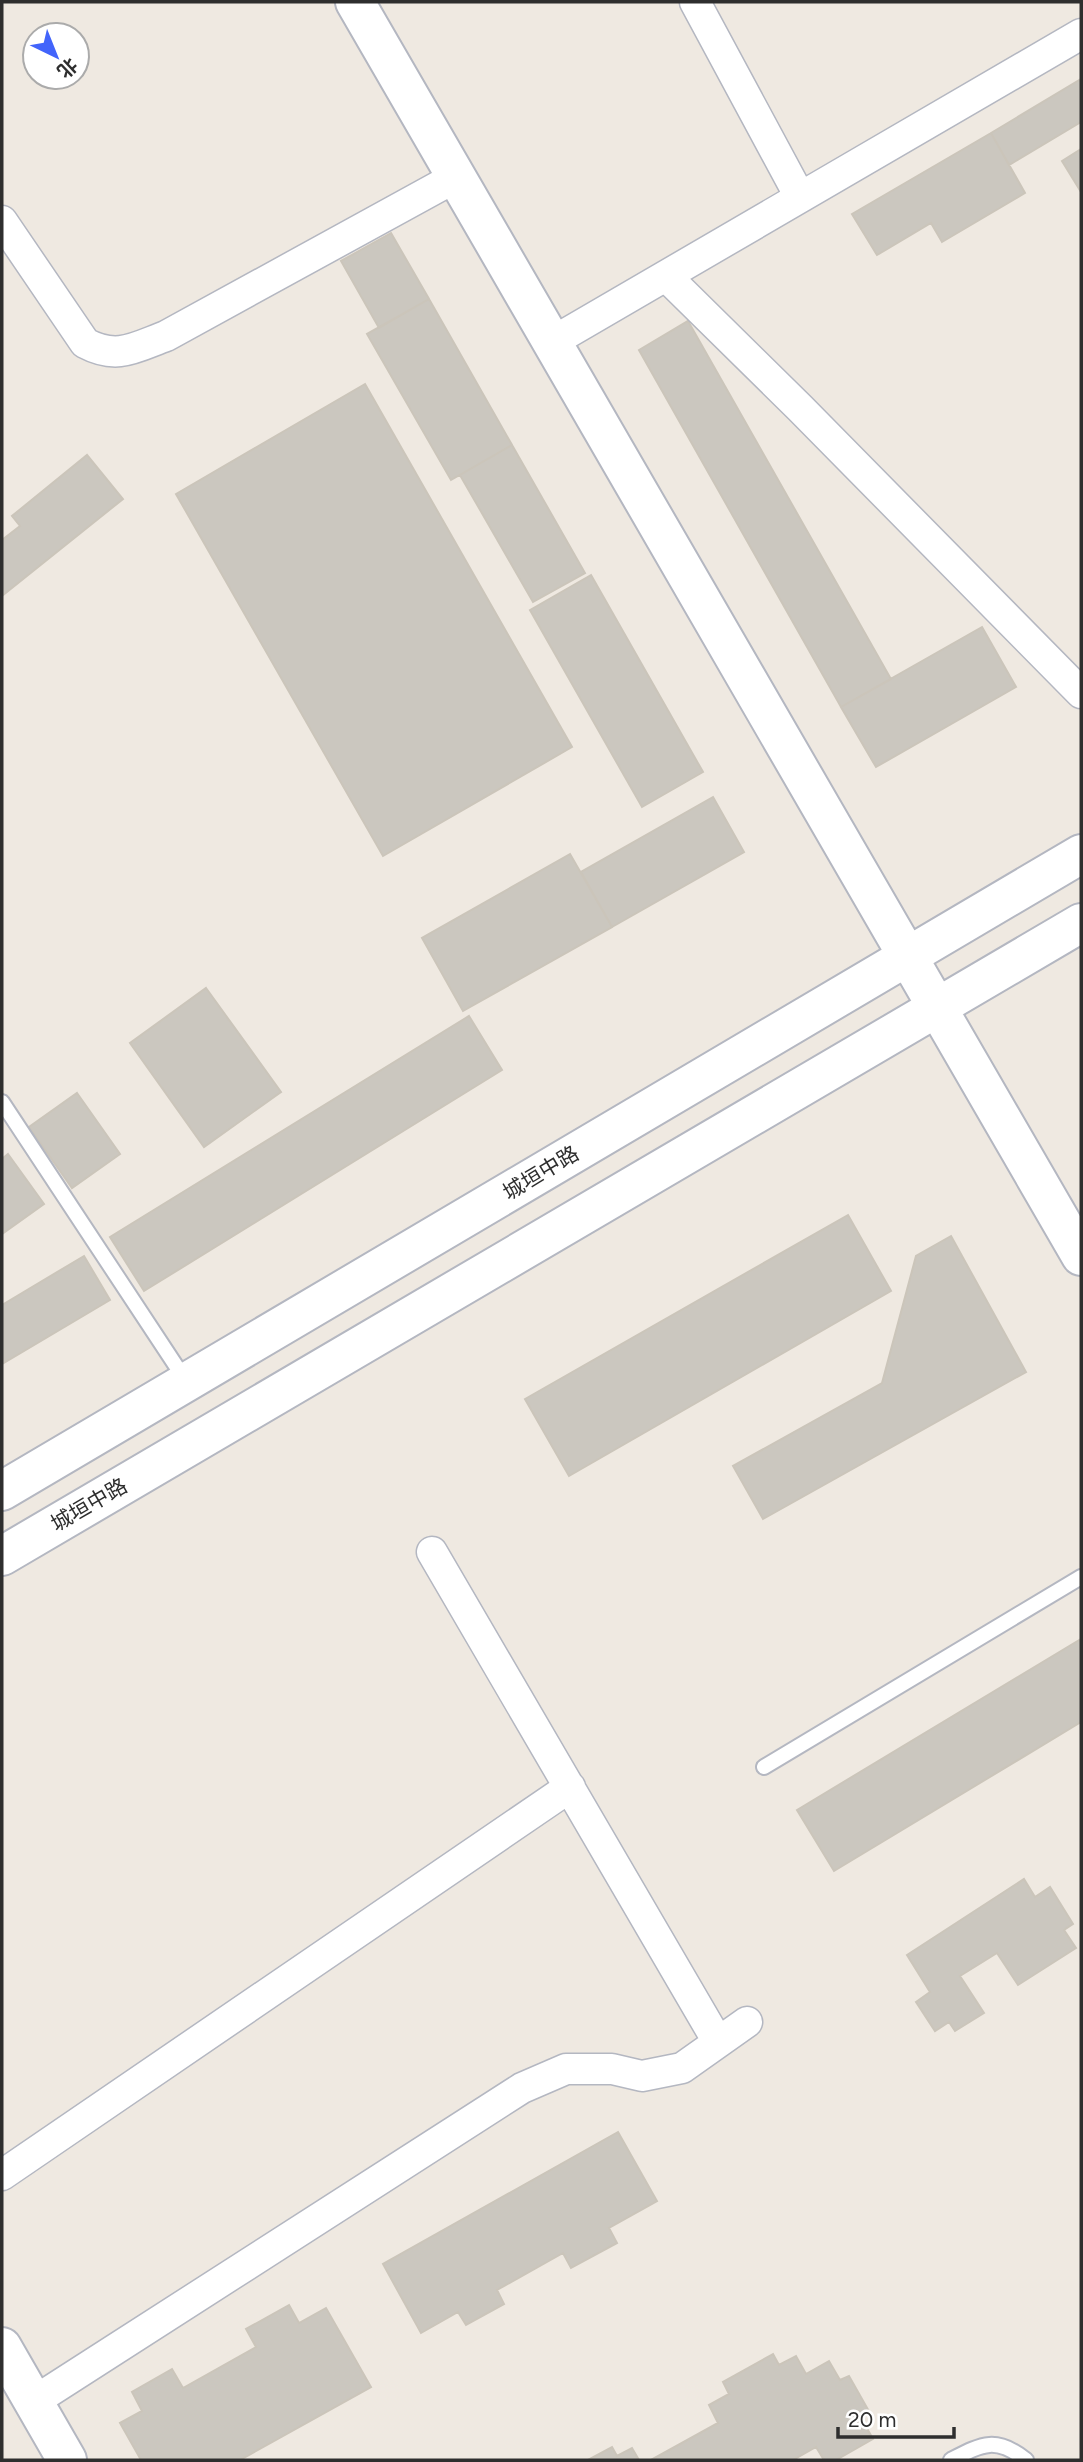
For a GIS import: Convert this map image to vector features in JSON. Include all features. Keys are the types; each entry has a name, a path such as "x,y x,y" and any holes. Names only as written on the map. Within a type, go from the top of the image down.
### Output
{"main road":[{"path":"355,2 1081,1256"},
{"name":"城垣中路","path":"2,1491 1081,854"},
{"name":"城垣中路","path":"2,1556 1081,923"},
{"path":"2,2347 67,2460"}],"street":[{"path":"695,2 800,197"},
{"path":"552,341 1081,34"},
{"path":"2,221 85,342 101,352 123,351 166,336 457,177"},
{"path":"671,281 1081,694"},
{"path":"432,1552 718,2042"},
{"path":"2,2175 570,1787"},
{"path":"33,2402 522,2088 566,2069 612,2069 642,2076 682,2068 747,2022"}],"lane":[{"path":"2,1102 187,1382"},
{"path":"764,1767 1081,1577"},
{"path":"951,2460 981,2444 1005,2447 1026,2460"}],"building":[{"path":"1081,79 1081,122 1009,165 991,133"},
{"path":"991,133 1025,193 942,242 931,223 877,255 852,214"},
{"path":"1081,149 1081,192 1062,161"},
{"path":"391,233 429,299 379,328 341,261"},
{"path":"429,299 512,445 451,480 367,334"},
{"path":"688,321 891,679 841,707 639,350"},
{"path":"365,384 572,747 383,856 176,494"},
{"path":"512,445 585,573 533,602 460,475"},
{"path":"87,455 123,499 2,596 2,540 20,526 12,516"},
{"path":"591,575 703,772 642,807 530,610"},
{"path":"982,627 1016,687 876,767 841,707"},
{"path":"713,797 744,852 612,927 581,872"},
{"path":"570,854 612,927 463,1011 422,938"},
{"path":"206,988 281,1092 204,1147 130,1043"},
{"path":"469,1016 502,1070 144,1291 110,1237"},
{"path":"77,1093 120,1154 72,1188 29,1127"},
{"path":"8,1154 44,1204 2,1234 2,1159"},
{"path":"848,1215 891,1291 569,1476 525,1399"},
{"path":"951,1236 1026,1372 763,1519 733,1466 882,1383 916,1256"},
{"path":"84,1256 110,1300 2,1364 2,1305"},
{"path":"1081,1639 1081,1722 834,1871 797,1810"},
{"path":"1024,1879 1035,1897 1050,1887 1073,1924 1064,1930 1076,1948 1018,1985 997,1953 960,1976 984,2013 955,2031 949,2022 935,2031 916,2002 930,1992 907,1955"},
{"path":"618,2132 657,2201 609,2228 617,2243 571,2268 563,2253 497,2290 504,2304 466,2325 458,2312 421,2333 383,2264"},
{"path":"289,2305 299,2323 326,2308 371,2387 240,2460 141,2460 120,2423 142,2411 132,2392 172,2369 183,2388 256,2347 246,2329"},
{"path":"773,2354 779,2365 796,2356 806,2374 829,2361 840,2380 849,2376 870,2413 861,2418 873,2439 836,2460 824,2460 816,2447 793,2460 651,2460 718,2423 709,2405 729,2394 723,2382"},
{"path":"612,2447 617,2456 632,2448 639,2460 588,2460"}]}
